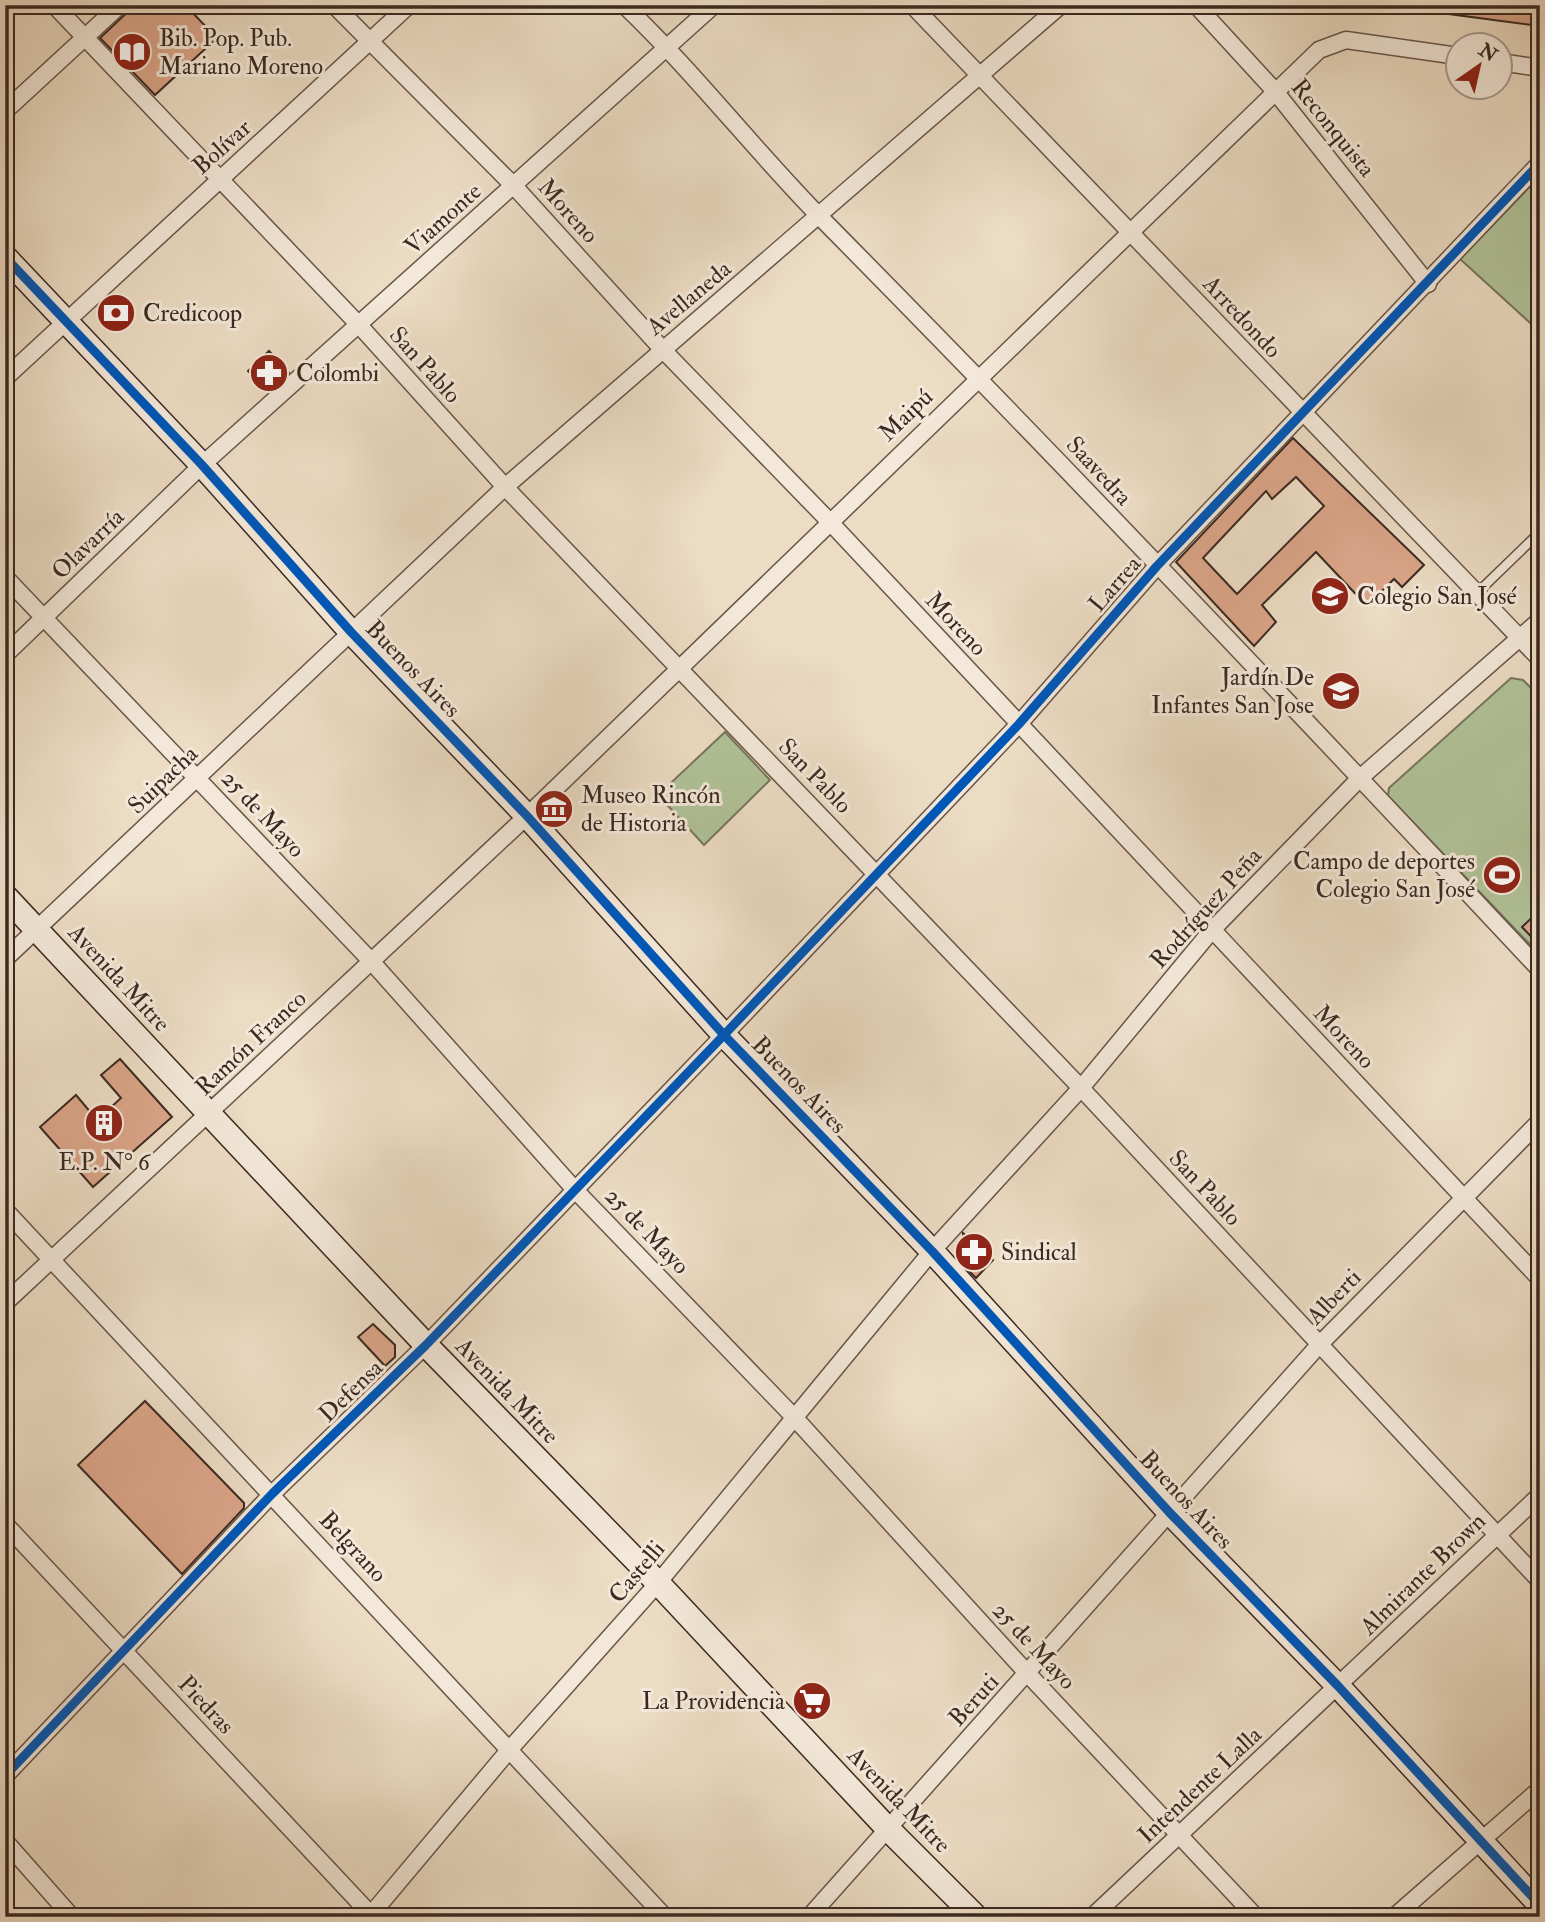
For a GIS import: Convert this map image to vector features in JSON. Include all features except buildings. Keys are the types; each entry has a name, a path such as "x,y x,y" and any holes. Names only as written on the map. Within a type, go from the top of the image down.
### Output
{"street":[{"name":"San Pablo","path":"54,5 218,181 359,325 505,487 680,666 1082,1088 1540,1581"},
{"path":"5,111 120,5"},
{"name":"Moreno","path":"334,5 514,186 663,350 829,521 1540,1279"},
{"name":"Bolívar","path":"5,378 409,5"},
{"name":"Saavedra","path":"624,5 668,47 820,217 979,376 1540,970"},
{"name":"Viamonte","path":"202,466 714,5"},
{"name":"Arredondo","path":"912,5 1540,659"},
{"name":"Avellaneda","path":"351,632 505,487 820,217 1061,5"},
{"name":"Reconquista","path":"1196,5 1274,90 1428,285"},
{"name":"Maipú","path":"527,816 1274,90 1320,50 1346,40 1444,54"},
{"path":"1514,64 1540,68"},
{"name":"Larrea","path":"724,1035 1018,724 1157,566 1428,285 1540,163"},
{"name":"Buenos Aires","path":"5,257 202,466 351,632 527,816 724,1035 932,1251 1170,1513 1338,1686 1540,1905"},
{"name":"Olavarría","path":"5,655 202,466"},
{"name":"25 de Mayo","path":"5,577 371,961 576,1191 793,1416 1028,1675 1256,1917"},
{"name":"Rodríguez Peña","path":"932,1251 1082,1088 1212,930 1360,778 1540,620"},
{"name":"Suipacha","path":"5,959 351,632"},
{"name":"Ramón Franco","path":"5,1303 527,816"},
{"name":"Avenida Mitre","path":"5,896 210,1112 425,1345 658,1584 888,1829 976,1917"},
{"name":"Defensa","path":"5,1776 272,1494 425,1345 724,1035"},
{"name":"Alberti","path":"1170,1513 1319,1345 1540,1121"},
{"name":"Belgrano","path":"5,1210 665,1917"},
{"name":"Castelli","path":"371,1916 510,1749 658,1584 793,1416 932,1251"},
{"name":"Almirante Brown","path":"1338,1686 1540,1496"},
{"name":"Beruti","path":"809,1917 1170,1513"},
{"name":"Piedras","path":"5,1524 371,1916"},
{"name":"Intendente Lalla","path":"1092,1917 1338,1686"},
{"path":"1394,1917 1540,1789"},
{"path":"5,1841 72,1917"}],"lane":[{"path":"1476,594 1540,532"}],"green space":[{"path":"1540,176 1540,332 1460,259"},
{"name":"Campo de deportes Colegio San José","path":"1511,678 1523,680 1540,697 1540,955 1388,796 1389,788"},
{"path":"725,732 770,780 704,845 658,795"}],"cycle path":[{"path":"5,1776 272,1494 426,1345 724,1035 1019,724 1157,566 1540,163"},
{"path":"5,257 202,465 351,632 527,816 724,1035 932,1251 1170,1513 1338,1686 1540,1905"}],"place":[{"name":"Bib. Pop. Pub. Mariano Moreno","path":"132,52"},
{"name":"Credicoop","path":"116,313"},
{"name":"Colombi","path":"269,373"},
{"name":"Colegio San José","path":"1330,596"},
{"name":"Jardín De Infantes San Jose","path":"1341,691"},
{"name":"Museo Rincón de Historia","path":"554,809"},
{"name":"Campo de deportes Colegio San José","path":"1502,875"},
{"name":"E.P. N° 6","path":"104,1123"},
{"name":"Sindical","path":"974,1252"},
{"name":"La Providencia","path":"812,1701"}]}
